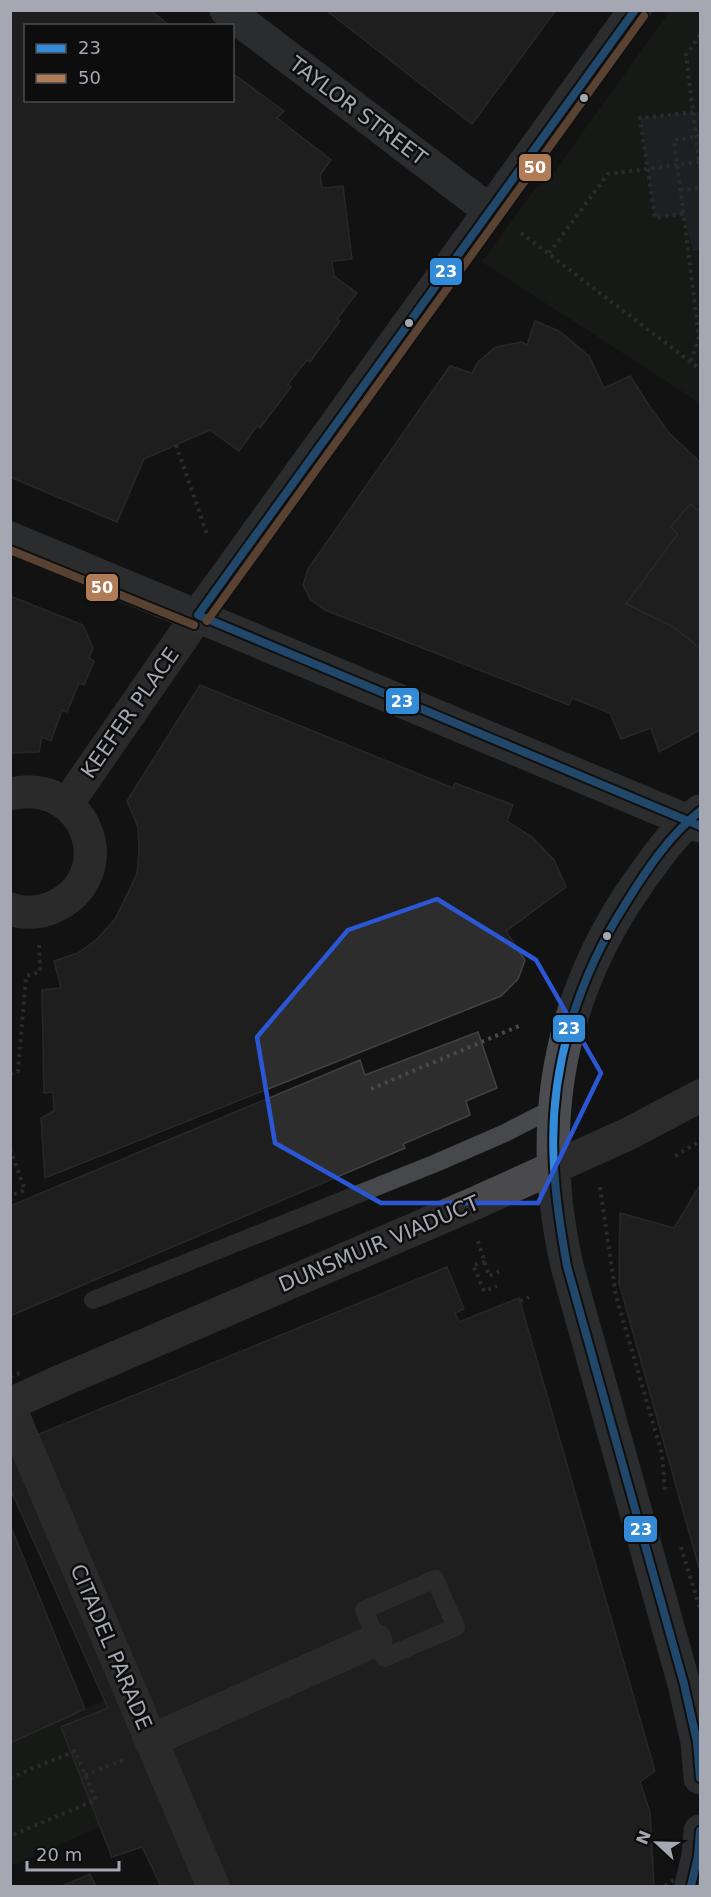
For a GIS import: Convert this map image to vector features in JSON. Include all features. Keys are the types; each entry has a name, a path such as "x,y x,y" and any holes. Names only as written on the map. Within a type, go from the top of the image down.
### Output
{"main road":[{"name":"DUNSMUIR VIADUCT","path":"10,1406 54,1384 473,1204 628,1134 700,1096"}],"street":[{"name":"TAYLOR STREET","path":"226,10 490,211"},
{"name":"KEEFER PLACE","path":"67,804 198,615 635,10"},
{"path":"10,538 696,820 657,857 627,899 596,955 570,1022 561,1060 554,1108 552,1163 560,1235 684,1684 696,1742 700,1778"},
{"path":"10,794 24,791 39,792 54,796 67,804 78,814 86,827 90,856 81,884 59,905 31,912 10,909"},
{"name":"CITADEL PARADE","path":"10,1406 213,1887"},
{"path":"150,1742 376,1640"},
{"path":"691,1887 698,1856 700,1830"}],"lane":[{"path":"93,1300 436,1163 505,1133 554,1108"},
{"path":"435,1579 456,1627 384,1658 376,1640 364,1610 435,1579"}],"path":[{"path":"700,35 686,55 699,136 700,168"},
{"path":"683,214 655,218 640,118 694,112"},
{"path":"691,361 699,337 674,140 699,136"},
{"path":"549,254 608,174 700,162"},
{"path":"680,190 700,188"},
{"path":"520,233 700,369"},
{"path":"176,445 208,537"},
{"path":"10,1074 18,1071 26,976 40,972 39,945"},
{"path":"371,1089 519,1026"},
{"path":"675,1156 700,1141"},
{"path":"10,1149 26,1190 10,1196"},
{"path":"600,1188 616,1296 662,1454 666,1494"},
{"path":"478,1241 489,1276 500,1271"},
{"path":"485,1262 473,1265 484,1291 497,1286"},
{"path":"520,1301 529,1298"},
{"path":"680,1540 700,1609"},
{"path":"10,1778 75,1751 96,1800 10,1836"},
{"path":"85,1775 124,1760"},
{"path":"665,1887 700,1862"}],"highlighted area":[{"path":"437,899 536,960 601,1073 538,1203 381,1203 275,1143 257,1037 348,930"}],"shaded area":[{"path":"670,11 700,11 700,403 482,262 535,189 552,175"},
{"path":"700,112 700,250 693,251 683,214 655,218 640,118"},
{"path":"110,1698 144,1807 11,1866 10,1742"}],"building":[{"path":"10,10 150,10 168,24 24,24 24,102 234,102 234,74 284,111 277,118 331,160 320,175 322,188 343,186 352,259 332,261 334,276 357,293 337,319 340,321 310,362 307,360 288,384 291,387 239,451 210,430 144,459 117,522 10,477"},
{"path":"326,10 556,10 472,124"},
{"path":"535,321 559,331 589,356 604,388 630,376 669,433 700,462 700,512 690,504 671,527 678,534 626,604 672,626 700,648 700,730 659,752 651,728 621,739 610,713 572,698 569,705 325,610 310,599 303,585 308,569 450,366 472,373 478,362 496,347 522,342 527,345"},
{"path":"690,504 700,512 700,648 672,626 626,604 678,534 671,527"},
{"path":"10,596 83,625 93,648 89,658 94,661 84,685 79,683 67,712 62,710 51,741 42,737 39,752 10,753"},
{"path":"200,685 453,788 455,783 513,805 507,821 532,837 554,860 566,887 506,931 525,960 518,979 501,996 45,1178 41,1118 54,1111 53,1092 44,1093 42,990 61,988 54,961 78,953 97,939 115,919 137,874 138,827 127,801"},
{"path":"478,1032 497,1088 466,1101 470,1115 403,1144 405,1148 10,1316 10,1206 360,1060 365,1075"},
{"path":"700,1185 700,1571 619,1283 620,1213 674,1228"},
{"path":"447,1267 464,1309 455,1313 459,1322 519,1298 655,1771 640,1782 650,1812 654,1886 161,1886 142,1847 112,1857 61,1727 108,1708 10,1488 10,1446"},
{"path":"10,1525 85,1709 10,1743"},
{"path":"90,1874 96,1886 62,1886"}],"transit line":[{"name":"23","path":"635,10 198,615 700,826"},
{"name":"50","path":"207,621 644,16"},
{"name":"50","path":"10,550 194,625"},
{"name":"23","path":"700,811 678,831 650,866 608,933 593,964 569,1029 561,1063 553,1132 556,1192 567,1266 684,1684 697,1742 700,1778"},
{"name":"23","path":"691,1886 698,1856 700,1831"}]}
